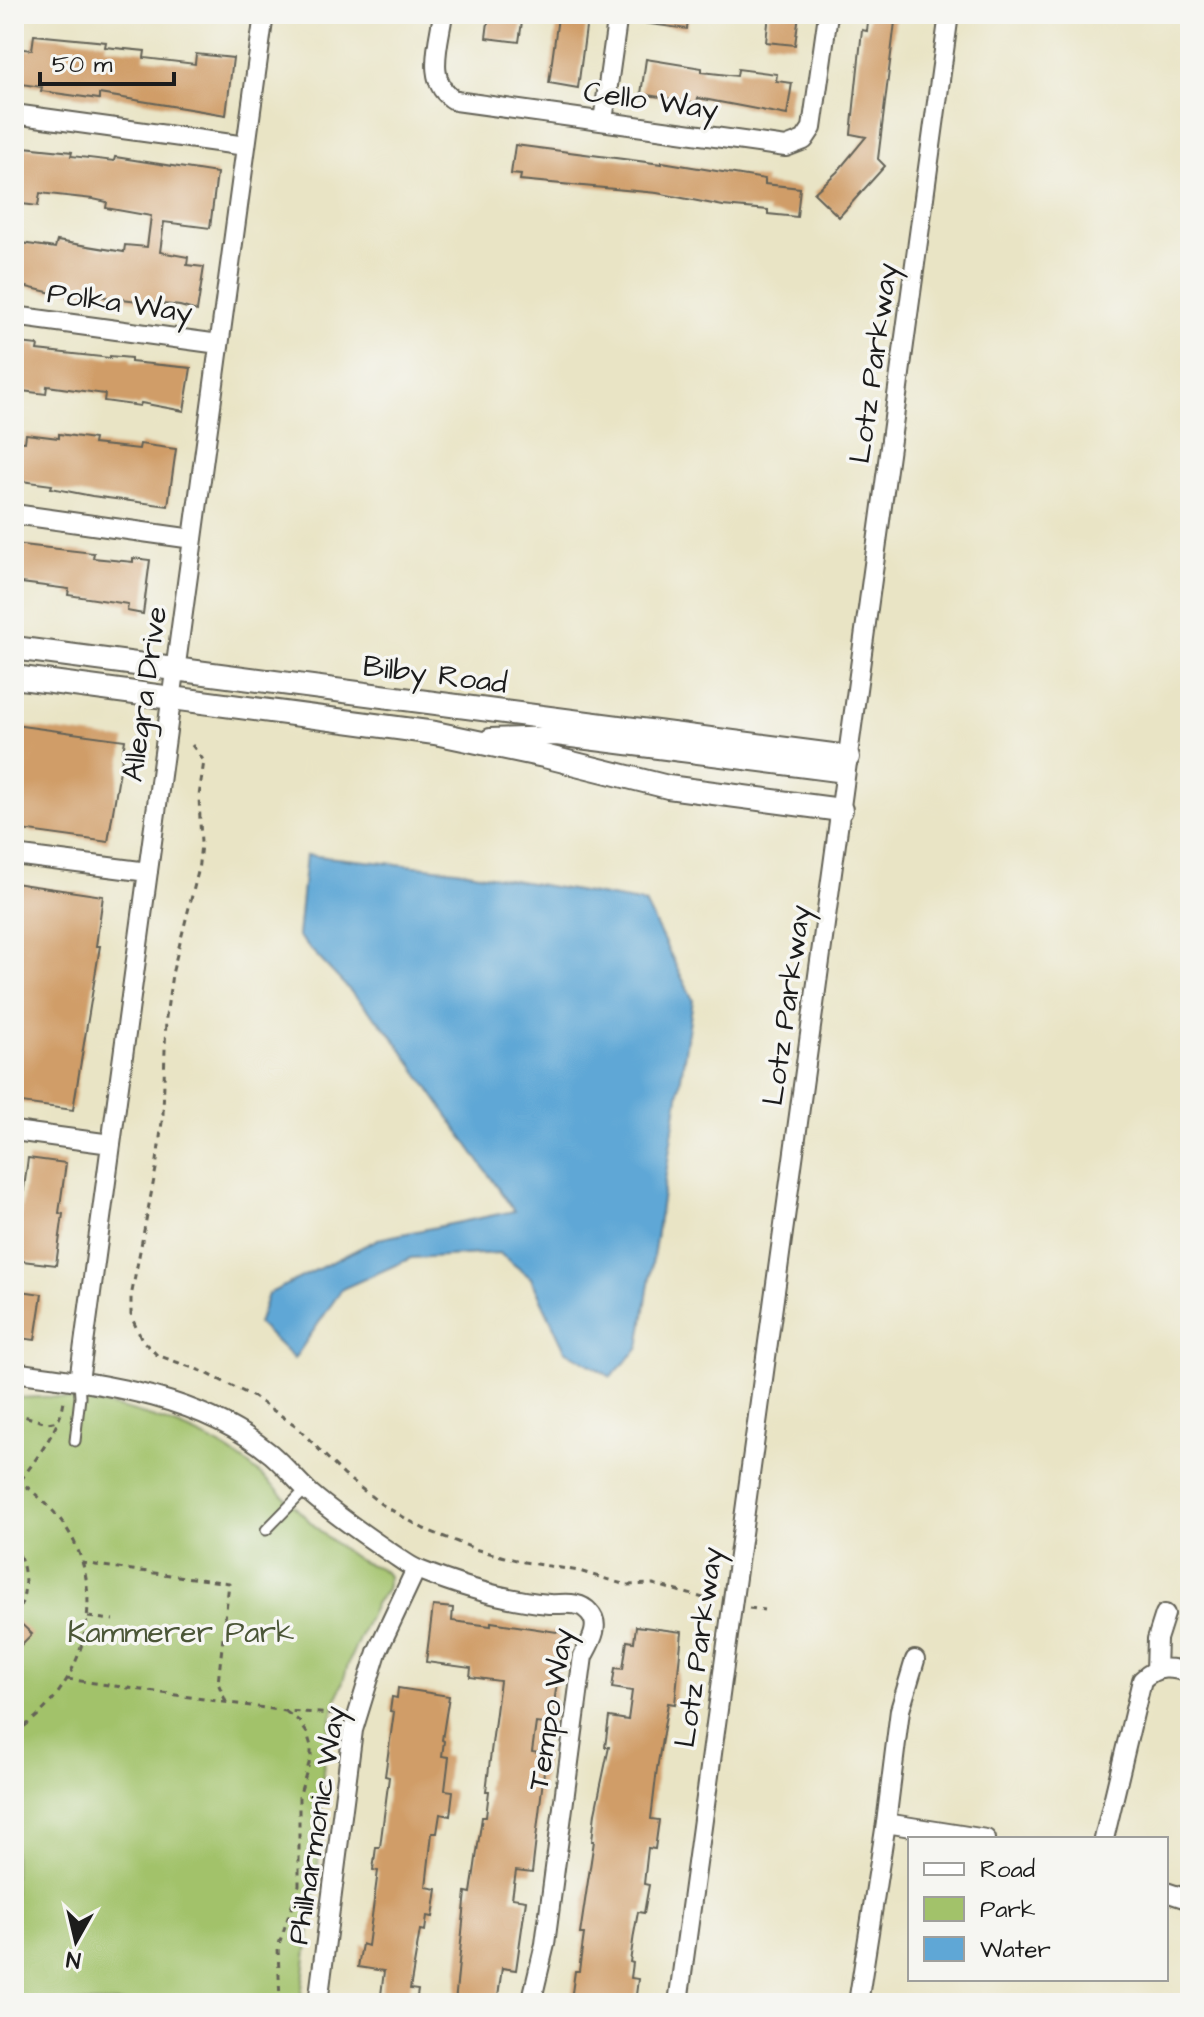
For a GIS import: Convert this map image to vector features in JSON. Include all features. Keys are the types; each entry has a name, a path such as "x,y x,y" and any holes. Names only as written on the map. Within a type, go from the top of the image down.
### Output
{"street":[{"name":"Allegra Drive","path":"79,1381 264,14"},
{"name":"Cello Way","path":"443,14 435,73 448,97 463,103 779,146 799,144 812,128 828,14"},
{"path":"603,121 618,14"},
{"name":"Lotz Parkway","path":"678,2003 949,14"},
{"path":"14,114 246,146"},
{"name":"Polka Way","path":"14,316 219,344"},
{"path":"14,514 193,539"},
{"name":"Bilby Road","path":"14,648 846,765"},
{"name":"Bilby Road","path":"14,677 435,733 506,739 556,736 846,765"},
{"name":"Bilby Road","path":"435,733 668,787 841,810"},
{"path":"14,855 148,872"},
{"path":"14,1131 111,1144"},
{"name":"Tempo Way","path":"14,1372 79,1381 178,1403 226,1425 271,1454 306,1489 365,1535 416,1569 494,1594 549,1604 580,1605 590,1613 595,1623 593,1636 583,1656 545,1944 531,2003"},
{"name":"Philharmonic Way","path":"318,2003 353,1730 377,1652 416,1569"},
{"path":"1156,1670 1157,1639 1165,1614"},
{"path":"858,2003 903,1696 915,1660"},
{"path":"1104,1837 1139,1688 1148,1674 1156,1670 1174,1668 1190,1673"},
{"path":"886,1823 974,1837"},
{"path":"1168,1893 1190,1900"}],"lane":[{"path":"75,1441 79,1381"},
{"path":"266,1530 306,1489"}],"path":[{"path":"192,745 204,761 199,796 201,844 198,872 170,988 163,1069 163,1114 156,1169 131,1297 131,1316 142,1340 157,1355 204,1372 252,1396 295,1425 381,1504 424,1529 478,1550 524,1562 579,1571 626,1585 653,1584 732,1605 764,1610"},
{"path":"14,1490 59,1421 64,1409 64,1395"},
{"path":"14,1413 47,1423 59,1421"},
{"path":"14,1758 16,1732 51,1701 67,1679 84,1640 88,1617 87,1584 69,1533 57,1515 20,1481"},
{"path":"14,1544 25,1572 25,1591 14,1619"},
{"path":"81,1563 229,1583 218,1683 226,1702"},
{"path":"88,1617 113,1620"},
{"path":"67,1679 285,1711 337,1714"},
{"path":"280,2003 278,1947 299,1885 298,1812 311,1746 299,1721 285,1711"}],"green space":[{"name":"Kammerer Park","path":"14,1397 51,1397 101,1404 153,1417 202,1437 257,1471 344,1550 388,1576 386,1590 376,1602 351,1656 333,1712 324,1757 318,1867 300,2003 14,2003"}],"water":[{"path":"306,855 456,870 645,903 693,1000 639,1348 611,1377 565,1350 531,1278 499,1253 411,1258 342,1289 294,1359 258,1324 268,1294 378,1239 514,1211 390,1033 298,936"}],"building":[{"path":"489,14 519,14 518,22 522,22 519,42 486,38"},
{"path":"643,14 689,14 687,29 642,23"},
{"path":"769,14 799,14 795,45 766,42"},
{"path":"869,14 896,14 878,159 885,166 839,217 814,193 837,172 866,137 851,134 862,30 867,31"},
{"path":"558,17 587,20 578,88 549,83"},
{"path":"34,35 106,42 105,47 145,51 144,58 195,64 196,54 233,58 226,115 99,94 99,99 41,91 42,87 14,83 14,48 32,50"},
{"path":"646,59 702,68 702,72 737,76 738,69 777,74 776,81 792,83 787,115 698,98 697,103 641,94"},
{"path":"515,145 662,162 765,179 765,184 800,188 797,217 657,193 520,180 521,175 511,174"},
{"path":"14,146 72,152 71,156 114,161 115,157 217,173 210,228 164,222 160,252 188,257 187,265 204,267 197,311 180,306 80,294 53,287 52,293 14,284 14,242 55,248 57,241 124,252 125,245 147,247 151,216 106,208 107,202 93,199 40,193 38,206 14,203"},
{"path":"20,343 38,345 37,350 131,358 131,362 191,368 184,411 141,403 140,406 104,401 105,394 47,386 46,394 14,390 14,345 20,346"},
{"path":"26,434 59,438 59,434 94,439 93,444 139,449 140,444 176,449 168,506 92,496 51,488 52,485 14,480 14,441 25,442"},
{"path":"14,544 94,553 93,558 133,562 133,558 150,560 143,614 127,611 128,604 68,595 69,589 14,582"},
{"path":"14,725 125,740 108,842 14,829"},
{"path":"14,883 103,896 96,946 100,946 73,1110 14,1102 14,963 18,931 14,931"},
{"path":"28,1158 66,1163 56,1265 14,1260 14,1225 19,1226"},
{"path":"14,1290 42,1294 35,1340 19,1338 20,1329 14,1328"},
{"path":"433,1606 453,1608 452,1621 491,1626 491,1622 564,1633 551,1725 536,1723 532,1752 546,1754 532,1873 516,1871 512,1898 526,1900 516,1970 502,1968 497,2003 455,2003 466,1892 471,1893 482,1817 486,1817 489,1791 486,1791 500,1681 470,1677 471,1668 426,1662"},
{"path":"14,1617 32,1634 14,1652"},
{"path":"636,1626 682,1632 675,1704 668,1703 657,1769 651,1819 659,1820 655,1849 648,1848 644,1884 649,1885 644,1913 638,1912 630,1962 633,1963 631,1978 638,1979 635,2003 571,2000 584,1934 580,1934 594,1841 595,1813 609,1747 605,1747 609,1717 628,1720 632,1691 612,1688 615,1668 623,1669 627,1641 634,1642"},
{"path":"398,1688 449,1696 442,1756 449,1757 445,1790 453,1791 450,1816 440,1814 437,1833 432,1833 426,1887 437,1889 433,1917 427,1916 425,1931 420,1930 410,1989 418,1990 416,2003 380,2003 384,1971 358,1967 362,1944 368,1946 378,1871 373,1870 376,1847 380,1847 389,1777 385,1776 394,1712 390,1711 392,1697 397,1698"}]}
